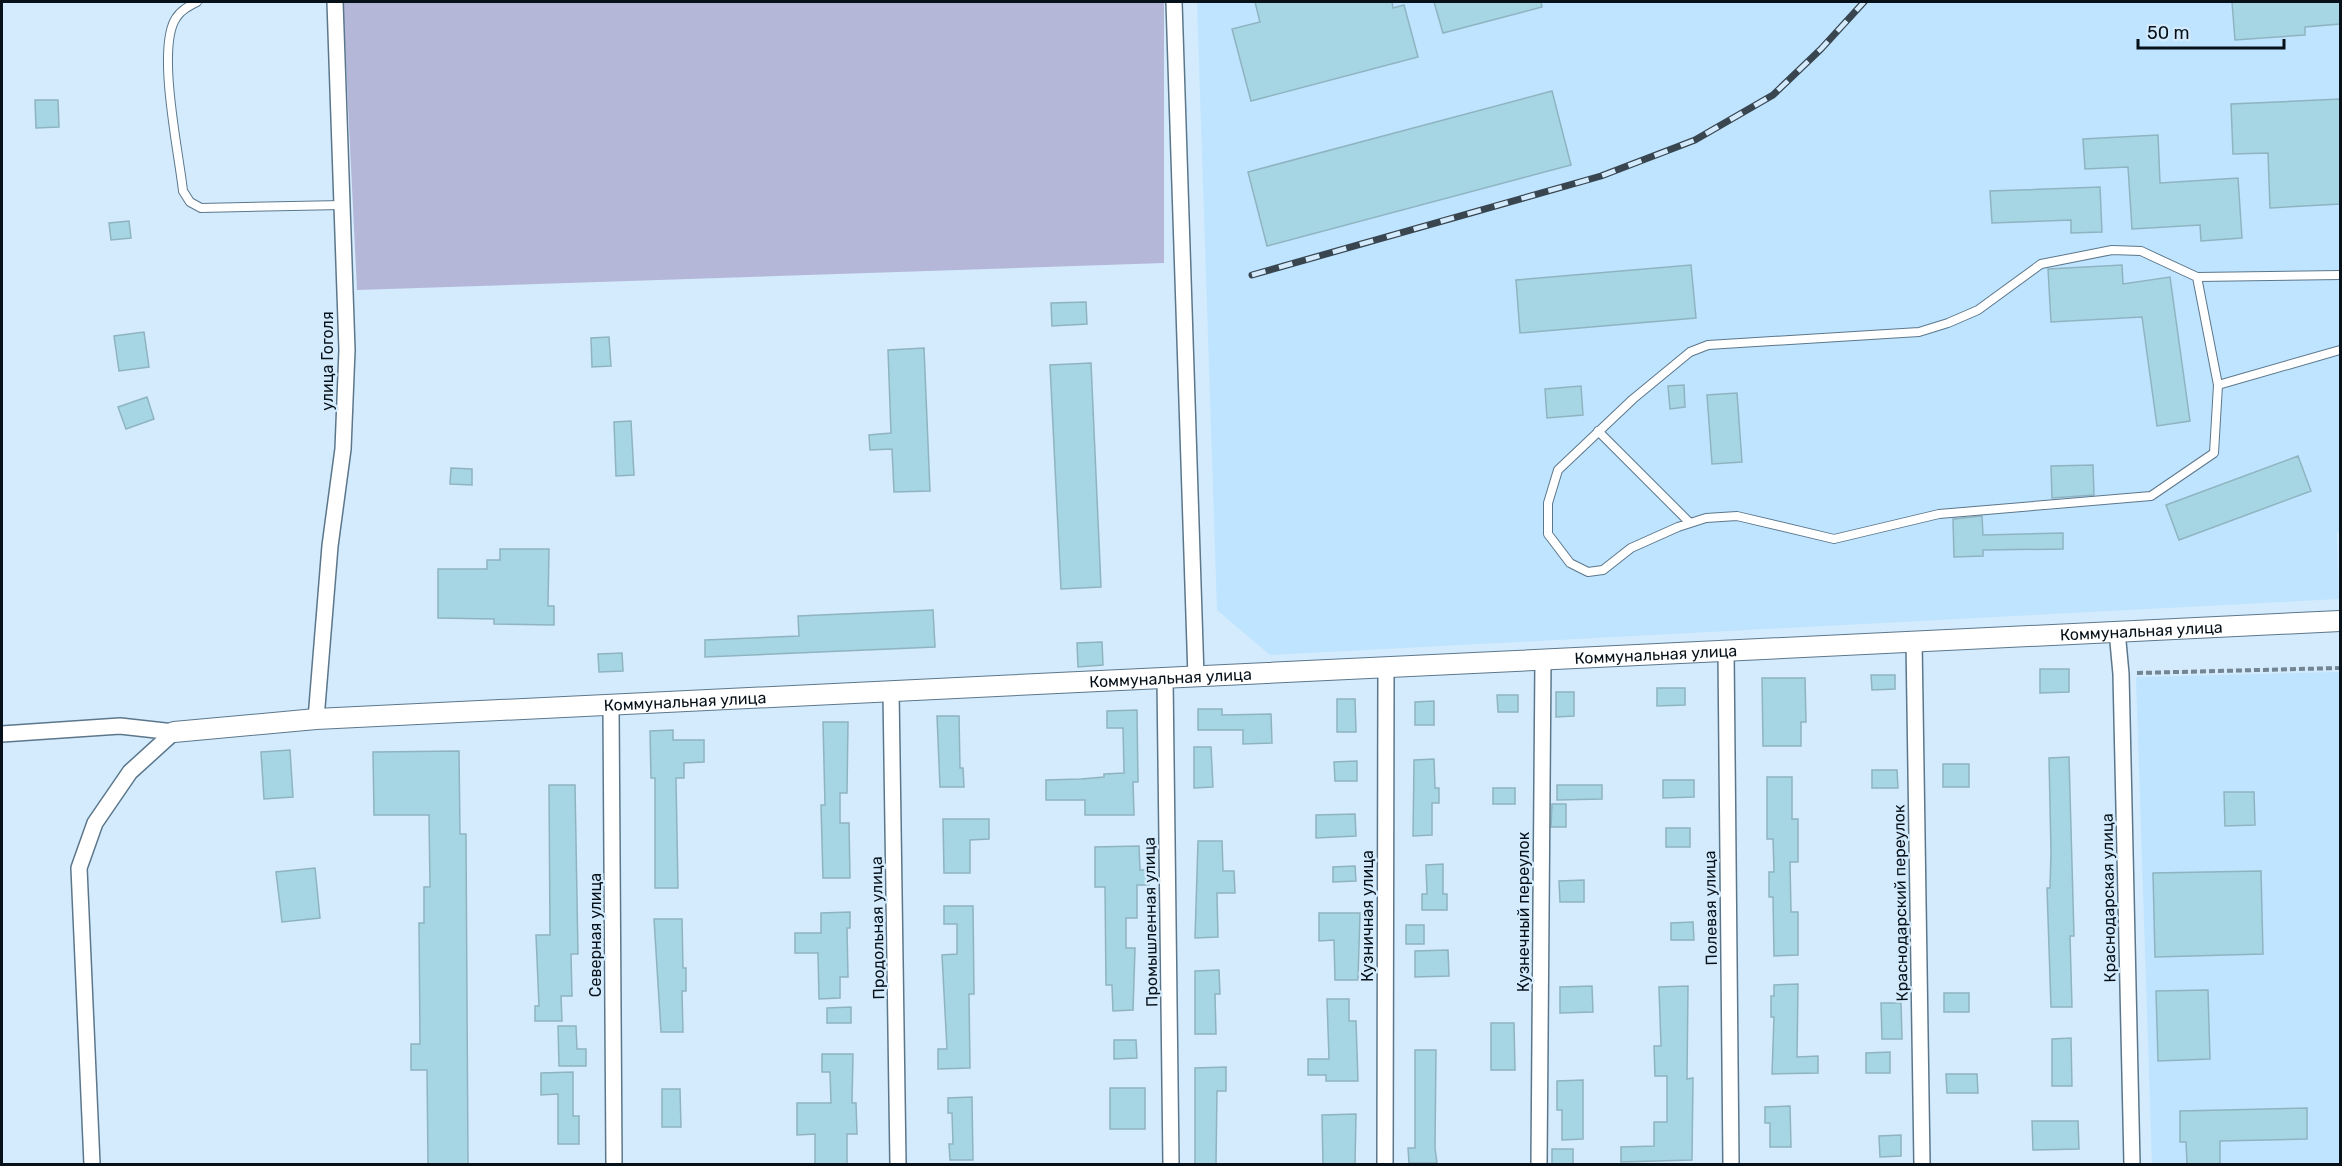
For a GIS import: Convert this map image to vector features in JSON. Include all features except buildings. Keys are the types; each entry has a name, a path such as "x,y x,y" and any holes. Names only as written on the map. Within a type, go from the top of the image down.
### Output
{"street":[{"name":"улица Гоголя","path":"316,719 330,546 343,449 347,350 335,2"},
{"path":"1174,2 1196,677"},
{"name":"Коммунальная улица","path":"2,734 120,726 174,732 316,719 2340,621"},
{"name":"Краснодарская улица","path":"2117,631 2121,674 2132,1164"},
{"name":"Краснодарский переулок","path":"1914,640 1923,1164"},
{"name":"Полевая улица","path":"1726,651 1731,1164"},
{"name":"Кузнечный переулок","path":"1539,1164 1543,659"},
{"name":"Кузничная улица","path":"1384,1164 1386,668"},
{"name":"Промышленная улица","path":"1165,679 1171,1164"},
{"name":"Продольная улица","path":"891,691 898,1164"},
{"name":"Северная улица","path":"611,706 614,1164"},
{"path":"92,1164 79,868 95,823 130,772 174,732"}],"lane":[{"path":"197,2 186,7 175,19 166,47 183,191 190,202 201,208 342,205"},
{"path":"2197,277 2218,385 2214,453 2151,496 1939,514 1834,539 1737,516 1706,518 1631,548 1603,570 1588,572 1570,563 1548,534 1548,503 1558,470 1598,431 1690,352 1708,345 1919,332 1978,310 2041,264 2112,250 2141,251 2197,277 2340,275"},
{"path":"2218,385 2340,350"},
{"path":"1598,431 1690,523"}],"path":[{"path":"2121,674 2340,668"}],"shaded area":[{"path":"343,2 1164,2 1164,263 357,290"},
{"path":"1197,2 2340,2 2340,532 2337,533 2339,599 1270,655 1217,610"},
{"path":"2340,672 2340,1164 2152,1164 2136,677"}],"railway":[{"path":"1252,275 1601,176 1695,140 1773,95 1821,49 1864,2"}]}
